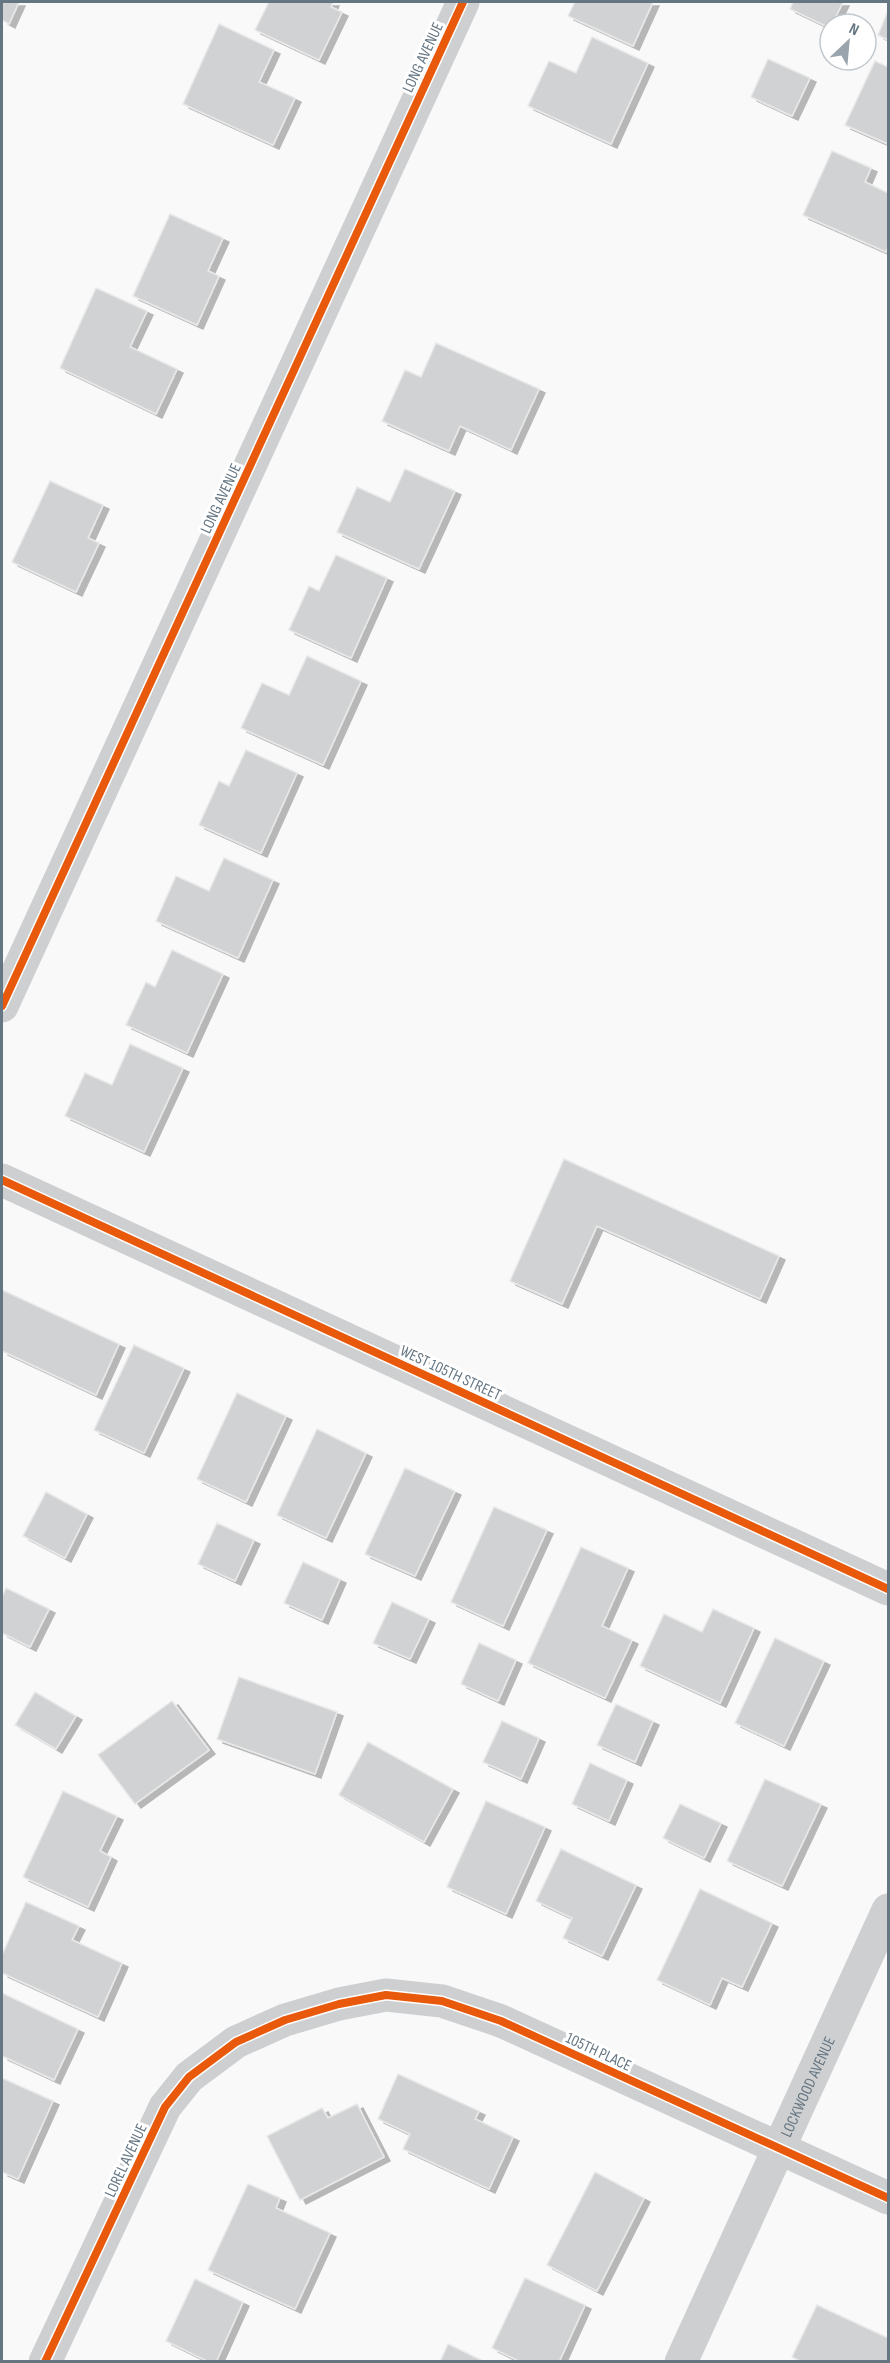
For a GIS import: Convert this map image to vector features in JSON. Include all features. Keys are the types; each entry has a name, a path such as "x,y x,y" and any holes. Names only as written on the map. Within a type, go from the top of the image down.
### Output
{"street":[{"name":"LONG AVENUE","path":"2,1006 463,2"},
{"name":"WEST 105TH STREET","path":"2,1180 888,1589"},
{"name":"LOCKWOOD AVENUE","path":"681,2361 888,1910"},
{"name":"105TH PLACE","path":"285,2020 339,2004 387,1995 442,2001 501,2021 888,2198"},
{"name":"LOREL AVENUE","path":"45,2361 165,2106 189,2077 236,2042 285,2020"}],"building":[{"path":"2,2 19,2 9,24 2,20"},
{"path":"269,2 333,2 331,7 342,12 319,60 255,30"},
{"path":"575,2 653,2 633,46 568,16"},
{"path":"793,2 843,2 838,12 818,12 818,22 790,9"},
{"path":"888,11 888,40 878,35"},
{"path":"219,24 274,50 259,82 295,98 273,145 183,104"},
{"path":"592,37 648,63 611,144 528,106 549,61 576,73"},
{"path":"768,59 810,78 792,116 751,97"},
{"path":"878,62 888,67 888,144 845,125 870,72 878,72"},
{"path":"832,151 871,168 865,182 888,193 886,252 803,215"},
{"path":"170,214 223,238 208,271 219,276 197,325 133,296"},
{"path":"96,288 147,311 130,347 177,369 156,414 60,368"},
{"path":"436,343 539,389 511,450 460,426 449,451 382,421 405,370 421,377"},
{"path":"405,469 455,491 419,569 337,532 357,487 390,502"},
{"path":"50,481 103,505 88,538 99,543 76,592 12,562"},
{"path":"336,555 387,578 351,658 289,630 309,586 319,591"},
{"path":"307,656 361,681 323,765 241,728 262,683 289,695"},
{"path":"246,750 297,773 261,853 199,825 219,781 229,786"},
{"path":"224,858 273,880 238,958 156,921 176,876 209,891"},
{"path":"172,950 223,974 187,1053 126,1025 146,982 155,987"},
{"path":"130,1044 183,1068 144,1152 65,1116 85,1073 112,1085"},
{"path":"564,1159 779,1256 760,1299 597,1226 562,1304 510,1281"},
{"path":"2,1290 119,1344 96,1395 2,1351"},
{"path":"134,1345 184,1368 144,1453 94,1430"},
{"path":"237,1393 286,1416 246,1502 197,1479"},
{"path":"317,1429 366,1453 326,1538 277,1515"},
{"path":"405,1468 455,1491 415,1576 365,1554"},
{"path":"46,1492 87,1514 65,1558 23,1536"},
{"path":"494,1507 547,1530 503,1626 451,1602"},
{"path":"217,1523 254,1540 235,1581 198,1564"},
{"path":"581,1547 628,1568 602,1626 632,1640 605,1698 528,1663"},
{"path":"303,1562 340,1579 322,1620 284,1603"},
{"path":"6,1588 49,1609 30,1647 2,1633 2,1597"},
{"path":"392,1602 429,1619 410,1659 373,1643"},
{"path":"713,1609 754,1628 720,1703 640,1666 664,1614 702,1632"},
{"path":"775,1638 824,1661 784,1746 735,1723"},
{"path":"479,1643 516,1660 498,1701 461,1684"},
{"path":"239,1677 337,1712 315,1774 217,1739"},
{"path":"35,1692 76,1716 56,1749 15,1725"},
{"path":"172,1701 209,1750 135,1804 98,1755"},
{"path":"616,1704 653,1721 635,1762 597,1745"},
{"path":"502,1721 539,1738 521,1779 483,1762"},
{"path":"368,1742 453,1789 424,1842 339,1795"},
{"path":"590,1763 627,1780 609,1821 572,1804"},
{"path":"765,1779 821,1804 782,1886 727,1861"},
{"path":"63,1791 117,1816 100,1851 111,1857 88,1907 23,1877"},
{"path":"486,1801 545,1827 506,1914 447,1887"},
{"path":"680,1804 721,1823 704,1858 663,1838"},
{"path":"561,1849 636,1885 602,1956 563,1938 572,1918 536,1901"},
{"path":"700,1889 772,1923 742,1987 722,1978 710,2005 657,1980"},
{"path":"26,1902 79,1926 72,1940 122,1963 98,2017 2,1973 2,1955"},
{"path":"2,1993 78,2029 54,2080 2,2056"},
{"path":"398,2074 479,2111 475,2119 513,2137 489,2189 403,2149 410,2134 378,2119"},
{"path":"2,2078 53,2101 18,2179 2,2172"},
{"path":"357,2104 384,2157 300,2200 267,2136 322,2108 328,2118"},
{"path":"595,2172 644,2198 597,2291 547,2265"},
{"path":"248,2184 280,2198 276,2208 330,2233 295,2309 208,2270"},
{"path":"525,2278 585,2305 559,2362 521,2362 492,2348"},
{"path":"195,2279 243,2302 216,2362 209,2362 166,2341"},
{"path":"817,2305 888,2338 888,2362 802,2362 792,2357"},
{"path":"448,2344 485,2362 440,2362"}],"cycle path":[{"path":"2,1006 463,2"},
{"path":"2,1180 888,1589"},
{"path":"45,2362 165,2107 189,2077 236,2042 285,2020 339,2004 386,1995 442,2001 501,2021 888,2198"}]}
